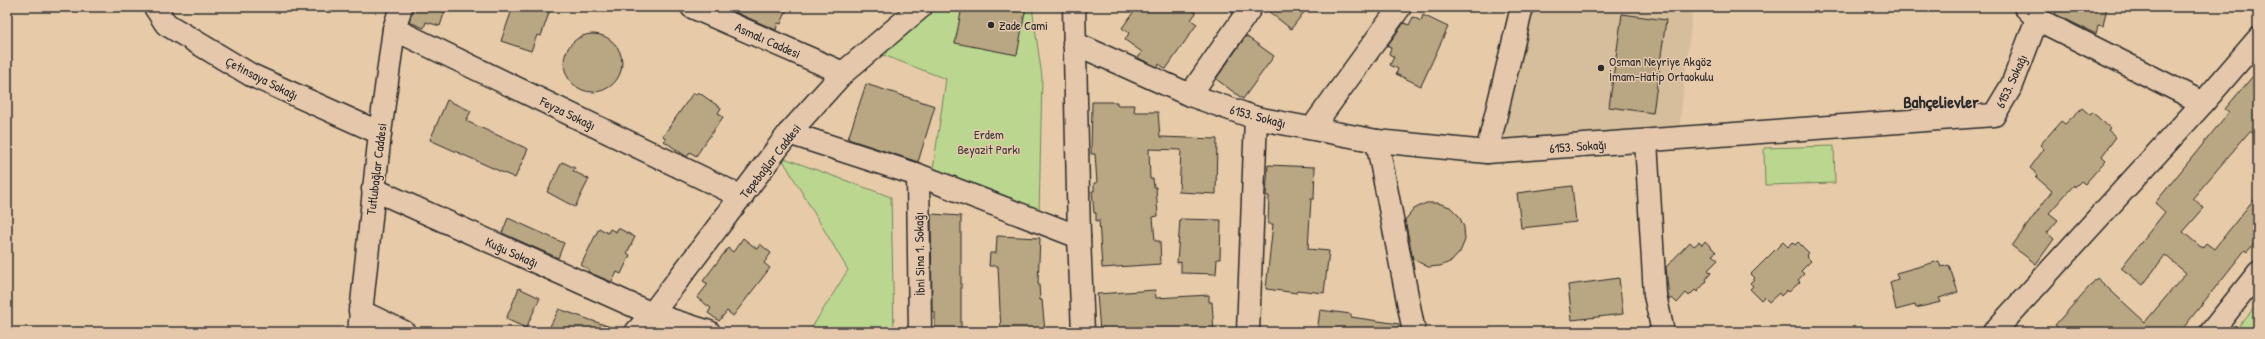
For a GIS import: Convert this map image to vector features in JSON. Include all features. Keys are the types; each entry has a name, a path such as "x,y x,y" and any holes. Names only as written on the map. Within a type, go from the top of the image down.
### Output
{"street":[{"name":"Çetinsaya Sokağı","path":"155,7 166,24 251,75 380,134"},
{"name":"Tutlubağlar Caddesi","path":"360,322 380,134 394,28 401,7"},
{"name":"Asmalı Caddesi","path":"692,7 843,73"},
{"name":"Tepebağlar Caddesi","path":"636,332 652,314 742,197 789,133 843,73 921,7"},
{"path":"1074,7 1079,237 1083,332"},
{"path":"1190,95 1251,7"},
{"path":"1312,128 1400,7"},
{"path":"1487,152 1522,7"},
{"path":"2031,13 2203,103"},
{"name":"6153. Sokağı","path":"1074,43 1190,95 1256,118 1377,141 1487,152 1994,115 2012,84 2031,13"},
{"name":"Feyza Sokağı","path":"394,28 742,197"},
{"path":"1994,332 2203,103 2258,39"},
{"path":"1248,332 1256,118"},
{"path":"789,133 918,176 1079,237"},
{"path":"1377,141 1414,332"},
{"path":"1646,141 1655,295 1663,332"},
{"name":"İbni Sina 1. Sokağı","path":"918,176 920,332"},
{"name":"Kuğu Sokağı","path":"373,190 652,314 709,332"},
{"path":"2211,332 2258,273"},
{"path":"360,322 404,332"}],"shaded area":[{"name":"Osman Neyriye Akgöz İmam-Hatip Ortaokulu","path":"1532,7 1693,7 1679,130 1497,144"}],"green space":[{"name":"Erdem Beyazit Parkı","path":"934,7 1032,7 1042,77 1039,216 932,176 946,79 878,53"},
{"path":"1834,146 1835,183 1765,185 1764,148"},
{"path":"781,157 891,197 894,332 809,332 848,270"},
{"path":"2258,303 2258,332 2234,332"}],"building":[{"path":"413,7 442,7 441,10 445,11 440,26 426,22 424,28 409,22"},
{"path":"513,7 551,7 541,36 537,35 531,51 501,41"},
{"path":"731,7 788,7 781,24 778,23 776,30 730,10"},
{"name":"Zade Cami","path":"962,7 1026,7 1017,55 955,43"},
{"path":"1137,7 1188,7 1196,13 1191,20 1197,24 1166,69 1159,64 1158,67 1138,58 1142,52 1125,40 1129,33 1122,28"},
{"path":"1263,7 1308,7 1291,29"},
{"path":"2057,7 2107,7 2103,26 2098,25 2096,34 2055,14"},
{"path":"1622,14 1666,20 1653,113 1609,107"},
{"path":"1423,15 1448,27 1421,86 1396,74 1398,69 1390,65 1394,57 1389,54 1391,48 1387,46 1404,23 1409,25 1413,17 1421,21"},
{"path":"593,34 604,36 617,47 620,52 622,63 620,74 609,87 604,90 593,92 582,90 569,79 566,74 564,63 566,52 577,39 582,36"},
{"path":"1246,36 1274,56 1243,99 1216,79"},
{"path":"2258,70 2258,137 2250,131 2193,198 2204,208 2183,232 2202,248 2206,243 2214,249 2258,194 2258,239 2247,252 2245,250 2180,332 2063,332 2055,325 2097,278 2145,322 2186,273 2165,255 2143,285 2121,268 2165,212 2155,203 2229,112 2225,109"},
{"path":"866,84 935,106 918,162 848,139"},
{"path":"698,92 721,108 718,113 723,117 696,156 690,152 687,157 664,141 666,139 663,136 693,93 696,95"},
{"path":"447,100 471,111 466,121 528,149 515,178 430,140"},
{"path":"1092,102 1117,102 1117,105 1135,105 1134,112 1158,112 1160,137 1217,139 1216,194 1179,192 1181,150 1149,149 1150,179 1153,179 1154,187 1156,187 1158,216 1153,217 1155,241 1160,241 1161,264 1102,268 1099,220 1096,221 1096,213 1094,213 1092,191 1094,191 1094,183 1097,183 1095,154 1091,154"},
{"path":"2082,108 2090,115 2092,112 2110,128 2108,130 2116,137 2102,156 2106,160 2085,184 2081,181 2075,187 2074,185 2049,213 2058,220 2047,233 2054,239 2036,264 2012,246 2052,191 2036,177 2038,175 2030,168 2044,149 2040,145 2061,121 2065,124"},
{"path":"562,162 575,168 573,171 589,179 575,207 547,192"},
{"path":"1268,165 1315,167 1314,199 1311,199 1308,249 1329,251 1324,293 1297,290 1297,293 1266,289 1273,224 1268,224 1269,196 1266,196"},
{"path":"1572,186 1576,222 1521,228 1517,193"},
{"path":"1426,203 1438,203 1450,207 1459,216 1464,227 1465,240 1460,252 1452,261 1440,266 1428,267 1413,259 1405,220 1414,209"},
{"path":"931,214 961,216 961,332 935,332 935,312 932,312"},
{"path":"508,218 564,243 558,258 502,233"},
{"path":"1180,219 1221,220 1220,259 1217,259 1216,274 1181,273 1181,262 1177,263"},
{"path":"599,228 608,233 610,229 616,232 618,228 635,237 627,253 630,255 621,274 617,272 612,282 588,272 589,270 581,265"},
{"path":"997,236 1040,238 1038,284 1040,300 1042,300 1045,332 1001,332 998,266 989,266 990,253 996,253"},
{"path":"743,238 757,249 760,244 771,253 764,263 770,268 733,316 727,311 719,321 708,313 711,308 697,298 708,284 703,281 728,248 733,252"},
{"path":"1705,241 1716,252 1712,255 1718,260 1708,270 1711,273 1706,279 1707,281 1697,292 1695,290 1689,296 1686,293 1677,303 1672,298 1669,300 1666,267 1690,242 1694,246 1699,242 1702,245"},
{"path":"1783,242 1788,247 1792,242 1795,245 1798,242 1809,253 1806,256 1811,261 1801,271 1804,274 1798,280 1800,282 1789,292 1787,290 1781,296 1779,293 1769,302 1764,297 1761,300 1750,289 1753,286 1750,283 1755,278 1751,274"},
{"path":"1939,261 1941,267 1949,265 1958,292 1939,298 1941,302 1916,308 1915,305 1896,310 1890,282 1898,279 1896,273"},
{"path":"1619,278 1623,314 1572,320 1568,285"},
{"path":"519,288 540,298 526,328 506,319"},
{"path":"1155,290 1156,298 1209,295 1209,302 1212,302 1214,332 1100,332 1097,294"},
{"path":"559,309 619,330 618,332 547,332"},
{"path":"1320,310 1351,314 1351,317 1399,324 1398,332 1317,332"}],"place":[{"name":"Zade Cami","path":"991,25"},
{"name":"Osman Neyriye Akgöz İmam-Hatip Ortaokulu","path":"1601,68"}],"district":[{"name":"Bahçelievler","path":"1941,102"}]}
